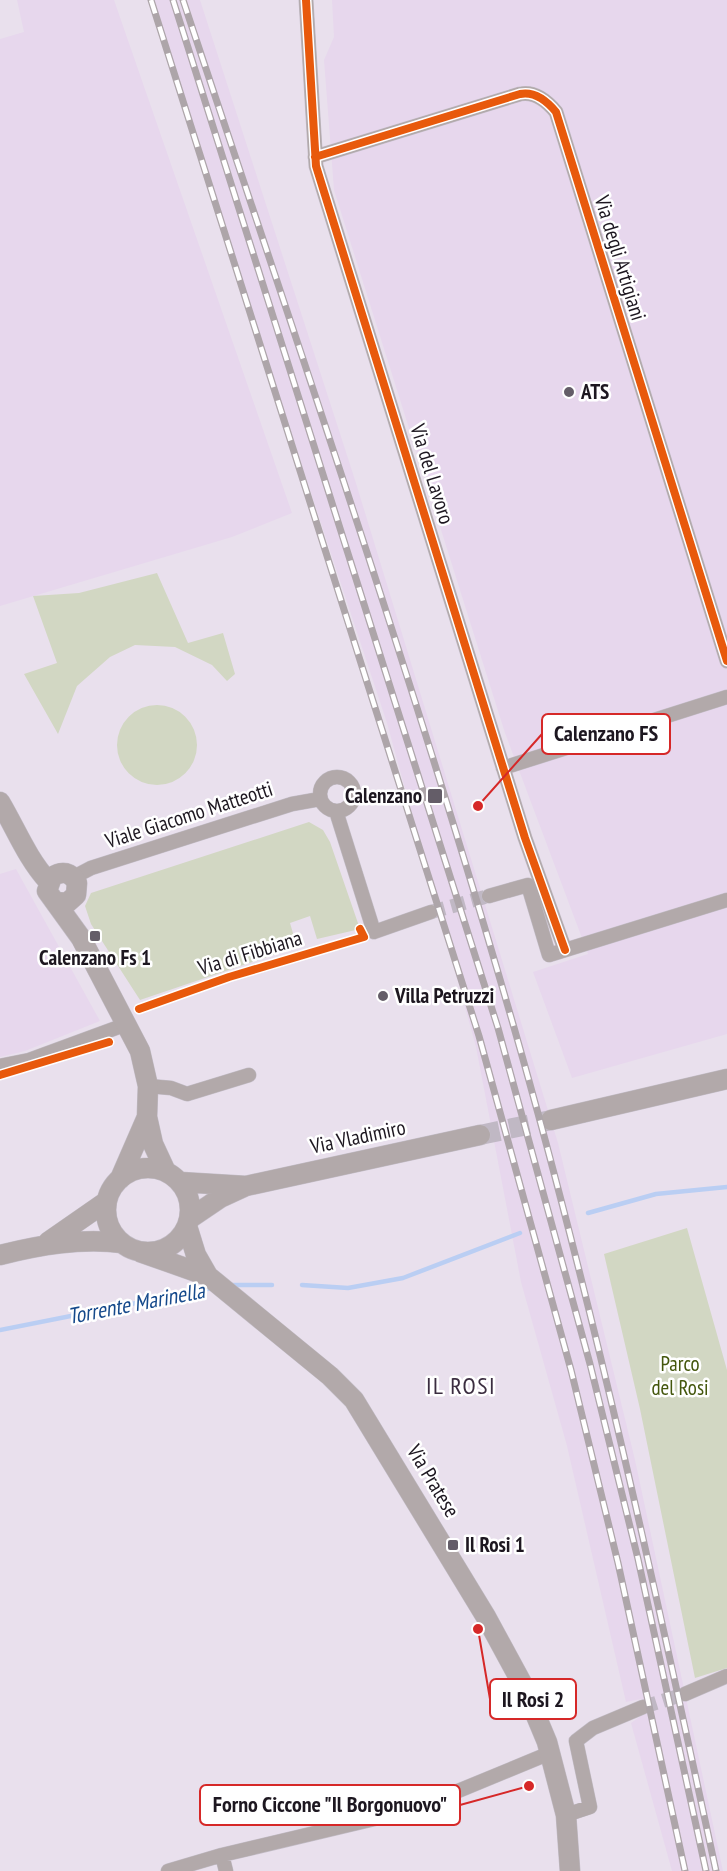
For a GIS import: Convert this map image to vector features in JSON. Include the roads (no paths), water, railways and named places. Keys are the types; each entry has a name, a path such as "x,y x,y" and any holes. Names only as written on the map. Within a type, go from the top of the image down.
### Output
{"main road":[{"path":"0,802 24,843 31,862 78,889 64,901"},
{"path":"60,877 47,891 64,901 140,1051 148,1086 147,1117 153,1144 173,1177 187,1193 188,1222 196,1255 216,1282"},
{"path":"551,1120 727,1079"},
{"path":"44,1244 81,1221 107,1201 120,1179 147,1117"},
{"name":"Via Vladimiro","path":"188,1222 220,1198 246,1186 480,1135"},
{"path":"120,1179 128,1173 147,1168 173,1177"},
{"name":"Via Vladimiro","path":"173,1177 246,1186"},
{"path":"107,1201 110,1228 122,1243"},
{"path":"140,1252 154,1252 168,1247 180,1239 188,1222"},
{"path":"0,1255 44,1244 104,1241 122,1243 216,1282"},
{"name":"Via Pratese","path":"216,1282 330,1376 354,1400 374,1429 486,1617 524,1687 549,1747 566,1815 570,1871"}],"street":[{"name":"Via del Lavoro","path":"306,0 315,157 503,768 565,950"},
{"name":"Via degli Artigiani","path":"315,157 520,94 534,94 549,103 560,123 727,661"},
{"path":"503,768 727,697"},
{"path":"339,777 349,782 354,792 352,803 345,810 336,812 326,808 320,799 321,788 328,780 339,777"},
{"name":"Viale Giacomo Matteotti","path":"60,877 292,804 320,799"},
{"path":"336,812 374,932 431,912"},
{"path":"489,896 528,885 549,955 727,900"},
{"path":"0,1066 29,1060 128,1024"},
{"path":"148,1086 171,1088 187,1094 249,1075"},
{"path":"685,1694 727,1676"},
{"path":"566,1815 590,1807 576,1741 593,1728 643,1707"},
{"path":"168,1871 222,1855 412,1810 549,1747"},
{"path":"222,1855 226,1871"}],"waterway":[{"name":"Torrente Marinella","path":"588,1213 656,1194 727,1187"},
{"name":"Torrente Marinella","path":"302,1285 348,1288 403,1278 520,1233"},
{"name":"Torrente Marinella","path":"229,1285 272,1285"},
{"name":"Torrente Marinella","path":"0,1330 212,1288"}],"tunnel":[{"path":"431,912 489,896"},
{"path":"480,1135 551,1120"},
{"path":"643,1707 685,1694"}],"railway":[{"path":"151,0 479,1036 571,1370 618,1563 685,1871"},
{"path":"173,0 498,1028 590,1364 638,1559 706,1871"},
{"path":"183,0 395,638 513,1024 570,1234 622,1446 716,1871"}],"place":[{"name":"ATS","path":"569,392"},
{"name":"Calenzano","path":"435,796"},
{"name":"Calenzano FS","path":"478,806"},
{"name":"Calenzano Fs 1","path":"95,936"},
{"name":"Villa Petruzzi","path":"383,996"},
{"name":"Il Rosi 1","path":"453,1545"},
{"name":"Il Rosi 2","path":"478,1629"},
{"name":"Forno Ciccone \"Il Borgonuovo\"","path":"529,1786"}],"district":[{"name":"IL ROSI","path":"461,1386"}],"park label":[{"name":"Parco del Rosi","path":"680,1376"}]}
